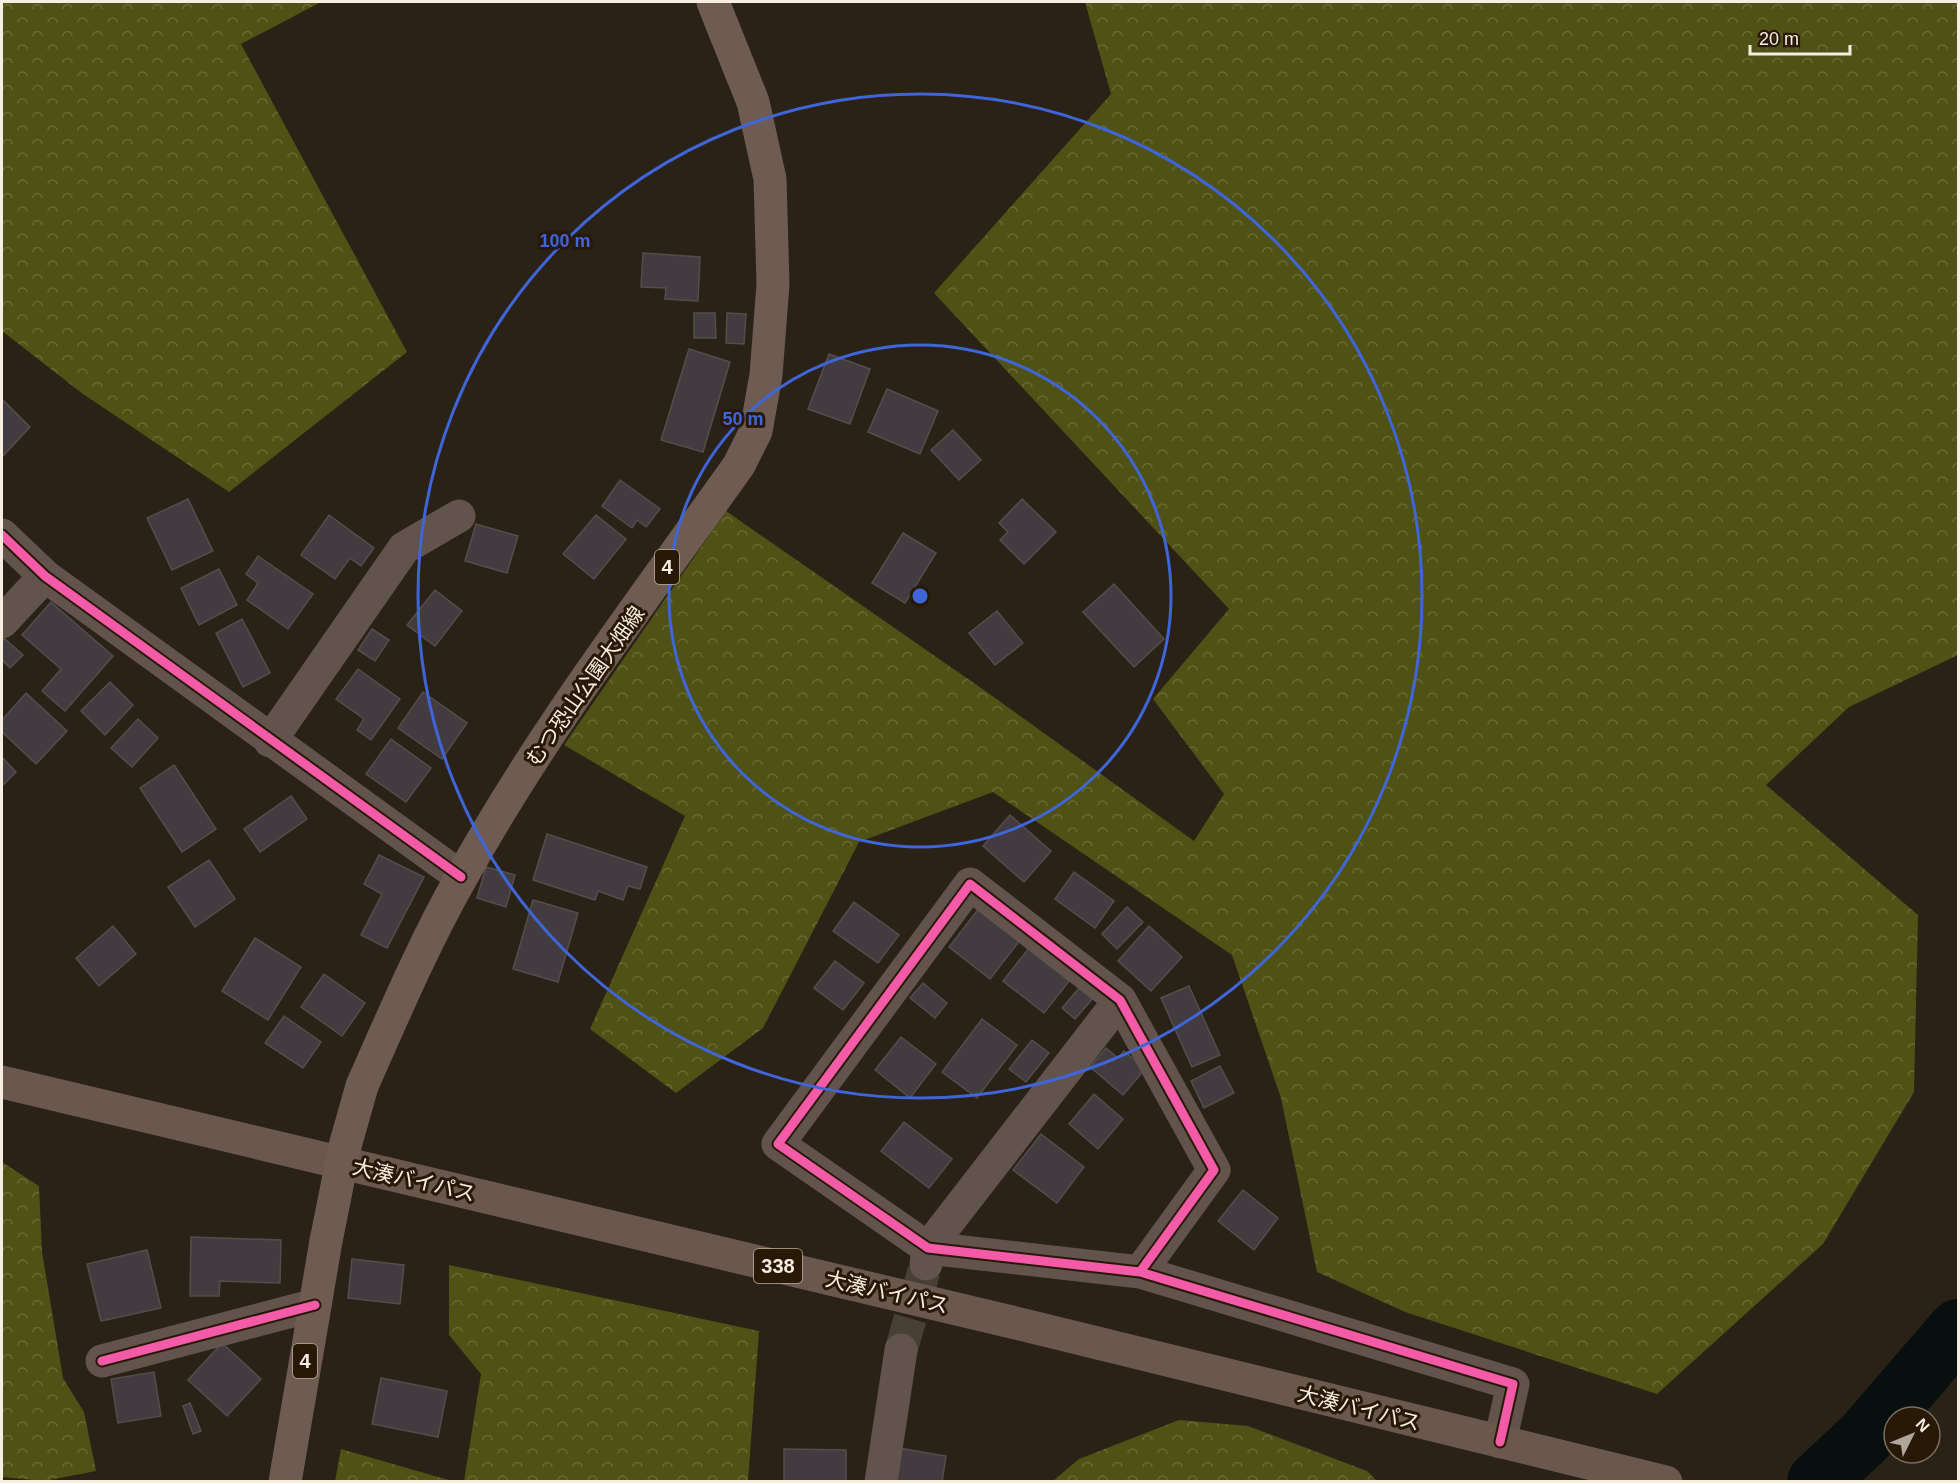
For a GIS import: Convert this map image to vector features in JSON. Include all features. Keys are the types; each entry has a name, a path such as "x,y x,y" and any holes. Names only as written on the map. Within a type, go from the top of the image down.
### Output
{"highway":[{"name":"大湊バイパス","path":"2,1082 1024,1325 1666,1482"}],"main road":[{"name":"むつ恐山公園大畑線","path":"315,1305 345,1146 362,1086 407,983 461,878 549,732 740,465 756,431 766,375 773,284 770,179 753,102 713,2"},
{"name":"4","path":"283,1481 315,1305"}],"street":[{"path":"270,741 404,548 459,516"},
{"path":"2,535 45,576 461,878"},
{"path":"2,622 45,576"},
{"path":"1140,1272 1214,1170 1120,1000 970,885 778,1144 927,1256 1140,1272 1513,1384 1500,1442"},
{"path":"927,1256 1120,1000"},
{"path":"102,1361 315,1305"},
{"path":"881,1482 901,1350"}],"green space":[{"path":"2,2 321,2 241,44 407,352 229,492 83,394 2,331"},
{"path":"1085,2 1958,2 1958,655 1849,707 1766,785 1918,915 1914,1092 1823,1244 1657,1394 1405,1312 1317,1272 1281,1098 1232,955 993,792 859,842 763,1028 676,1093 590,1029 685,816 564,745 726,511 991,695 1194,841 1224,794 1153,699 1229,609 934,293 1111,94"},
{"path":"2,1162 39,1186 42,1252 63,1378 84,1412 96,1471 44,1481 2,1477"},
{"path":"449,1265 759,1331 748,1481 464,1481 481,1374 449,1335"},
{"path":"1179,1420 1248,1426 1367,1471 1377,1481 1053,1481 1079,1459"},
{"path":"341,1449 452,1481 335,1481"}],"building":[{"path":"643,253 700,257 698,301 665,299 666,288 641,287"},
{"path":"694,313 715,313 716,338 694,338"},
{"path":"727,313 746,314 744,344 726,343"},
{"path":"689,349 730,362 703,452 661,440"},
{"path":"829,354 870,369 850,424 808,409"},
{"path":"887,389 938,411 920,454 868,432"},
{"path":"2,399 30,427 2,457"},
{"path":"953,430 981,460 959,480 931,450"},
{"path":"620,480 660,509 646,527 637,520 632,528 602,506"},
{"path":"188,499 213,551 172,570 147,518"},
{"path":"1022,499 1056,532 1024,564 1000,540 1008,532 999,523"},
{"path":"329,515 374,548 361,566 350,558 335,579 301,555"},
{"path":"596,515 626,539 594,579 563,554"},
{"path":"476,524 518,536 507,573 465,561"},
{"path":"903,533 936,553 905,603 872,583"},
{"path":"258,556 313,594 288,629 247,600 258,583 246,574"},
{"path":"219,569 237,605 199,625 181,588"},
{"path":"1114,584 1164,639 1134,667 1083,612"},
{"path":"435,590 462,611 435,646 407,625"},
{"path":"51,602 113,656 65,711 42,691 61,669 22,635"},
{"path":"997,611 1023,643 995,665 969,633"},
{"path":"242,619 270,673 243,687 216,633"},
{"path":"372,629 389,640 375,661 358,650"},
{"path":"4,638 23,655 10,668 2,660"},
{"path":"358,669 400,699 371,740 357,730 364,719 336,699"},
{"path":"110,682 133,705 105,735 81,711"},
{"path":"423,692 467,723 442,759 398,728"},
{"path":"26,693 67,731 36,764 2,732 2,720"},
{"path":"138,719 158,738 132,767 111,748"},
{"path":"391,739 431,768 406,802 366,774"},
{"path":"2,757 16,772 2,786"},
{"path":"174,765 216,829 182,852 140,788"},
{"path":"291,796 307,819 260,852 244,829"},
{"path":"1010,815 1051,851 1024,882 983,846"},
{"path":"547,834 647,867 640,889 628,886 623,900 598,891 595,900 533,880"},
{"path":"379,855 424,877 387,948 361,935 382,894 364,884"},
{"path":"209,860 235,899 195,927 168,887"},
{"path":"486,867 515,875 506,907 477,898"},
{"path":"1074,872 1114,901 1095,928 1055,899"},
{"path":"533,900 578,913 558,982 513,969"},
{"path":"854,902 899,935 878,963 833,931"},
{"path":"980,907 1021,939 990,979 949,947"},
{"path":"1127,907 1143,922 1117,949 1102,934"},
{"path":"113,926 136,954 99,986 76,958"},
{"path":"1149,926 1182,957 1151,991 1118,961"},
{"path":"255,938 301,967 268,1020 222,991"},
{"path":"1029,948 1070,980 1044,1013 1003,981"},
{"path":"835,961 864,983 843,1010 814,988"},
{"path":"324,974 365,1003 342,1036 301,1007"},
{"path":"923,983 947,1003 935,1018 910,998"},
{"path":"1189,986 1220,1055 1192,1067 1161,998"},
{"path":"1080,987 1093,998 1075,1019 1062,1008"},
{"path":"284,1016 321,1042 303,1068 265,1043"},
{"path":"982,1019 1017,1045 977,1098 942,1072"},
{"path":"901,1037 936,1064 910,1098 875,1070"},
{"path":"1032,1040 1049,1053 1026,1082 1009,1069"},
{"path":"1106,1048 1118,1058 1124,1051 1145,1069 1123,1095 1090,1067"},
{"path":"1220,1066 1234,1093 1204,1108 1191,1081"},
{"path":"1094,1094 1123,1119 1098,1149 1069,1124"},
{"path":"904,1122 952,1159 929,1188 881,1151"},
{"path":"1041,1134 1084,1167 1057,1203 1013,1170"},
{"path":"1243,1190 1278,1218 1254,1250 1218,1221"},
{"path":"191,1237 281,1240 280,1283 220,1281 219,1296 190,1296"},
{"path":"147,1250 161,1308 101,1321 87,1264"},
{"path":"352,1259 404,1265 400,1304 348,1298"},
{"path":"222,1343 261,1379 227,1416 188,1380"},
{"path":"154,1372 161,1416 118,1423 111,1379"},
{"path":"381,1378 447,1391 438,1437 372,1424"},
{"path":"190,1403 201,1431 193,1434 183,1406"},
{"path":"899,1448 946,1456 942,1482 893,1482"},
{"path":"784,1449 846,1450 846,1482 784,1482"}],"waterway":[{"path":"1817,1482 1864,1438 1958,1329"}],"tunnel":[{"path":"901,1350 926,1264"}],"cycle path":[{"path":"2,535 45,576 461,877"},
{"path":"1140,1272 1214,1170 1120,1000 970,884 778,1144 928,1248 1140,1272 1513,1384 1500,1442"},
{"path":"102,1361 315,1305"}]}
